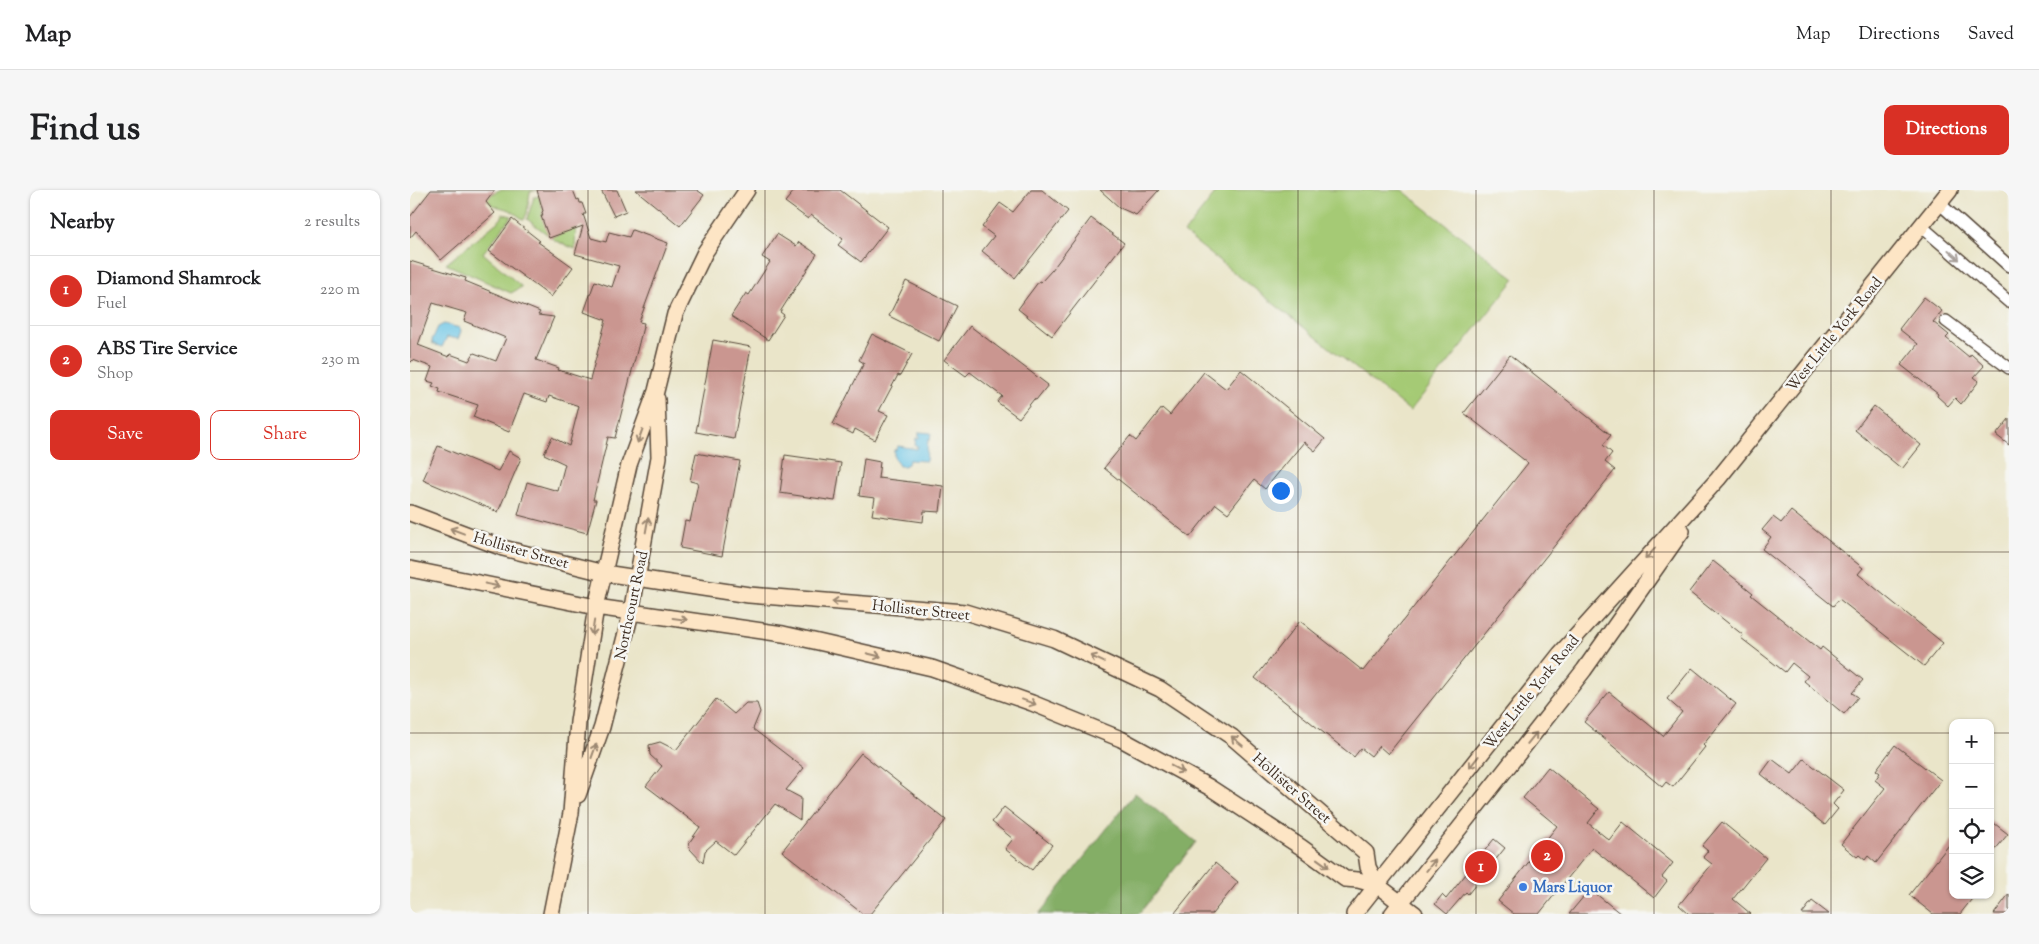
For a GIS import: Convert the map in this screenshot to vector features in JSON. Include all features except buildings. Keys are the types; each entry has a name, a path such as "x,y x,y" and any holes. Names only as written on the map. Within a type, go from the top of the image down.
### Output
{"main road":[{"name":"Northcourt Road","path":"551,914 571,813 578,722 596,608 629,465 656,390 675,314 705,252 747,190"},
{"name":"West Little York Road","path":"1354,914 1560,654 1718,479 1950,190"},
{"name":"Northcourt Road","path":"571,813 602,727 638,578 659,457 656,390"},
{"name":"West Little York Road","path":"1396,909 1584,670 1718,479"},
{"name":"Hollister Street","path":"410,513 503,548 604,573 749,596 965,612 1054,638 1160,689 1232,737 1366,853 1368,867 1376,886"},
{"path":"410,569 596,608 783,634 932,668 1032,703 1121,739 1209,787 1301,847 1345,879 1358,880 1376,886 1396,909 1416,914"}],"street":[{"path":"1939,203 2009,266"},
{"path":"1921,226 2009,302"},
{"path":"1946,321 2009,368"}],"green space":[{"path":"499,190 537,190 530,192 524,220 510,210 492,205 486,198"},
{"path":"1218,190 1402,190 1515,279 1410,411 1184,233"},
{"path":"539,196 542,208 546,210 542,212 542,216 551,237 561,234 560,231 576,226 575,249 556,241 527,219 534,197"},
{"path":"503,214 512,216 483,253 522,287 511,293 446,264 501,219"},
{"path":"1135,793 1196,842 1139,914 1039,914"}],"water":[{"path":"444,324 460,328 461,331 458,339 447,337 442,347 433,344 432,340 438,327"},
{"path":"919,432 931,433 930,440 928,440 926,461 909,460 908,464 899,466 894,457 894,450 898,446 917,449 918,446 915,446 916,438 919,438"}],"place":[{"name":"ABS Tire Service","path":"1547,856"},
{"name":"Diamond Shamrock","path":"1481,867"},
{"name":"Mars Liquor","path":"1523,887"}]}
